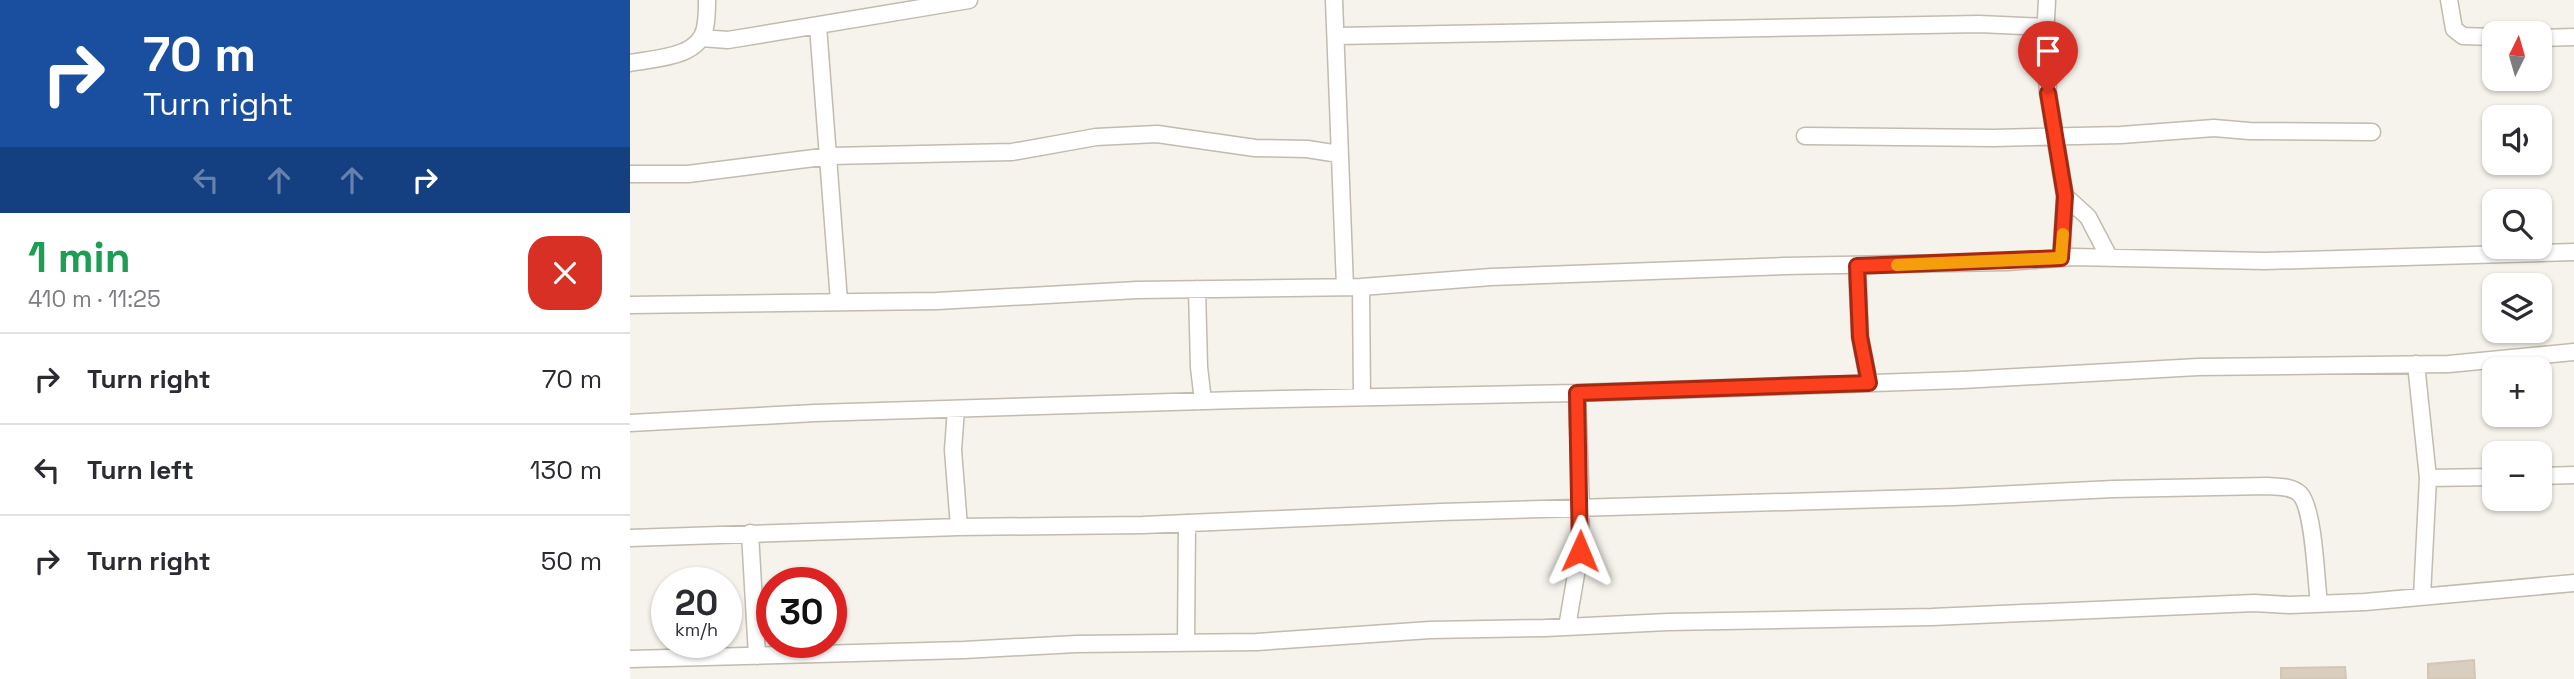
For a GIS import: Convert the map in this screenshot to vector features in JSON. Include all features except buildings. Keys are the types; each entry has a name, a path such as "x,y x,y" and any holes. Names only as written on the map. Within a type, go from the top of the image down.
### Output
{"street":[{"path":"630,63 679,53 697,45 705,30 707,0"},
{"path":"701,38 728,40 969,0"},
{"path":"1335,0 1339,154 1362,397"},
{"path":"2047,0 2048,93 2065,196 2061,258"},
{"path":"2449,0 2454,29 2463,36 2482,37"},
{"path":"1337,36 1979,24 2046,27"},
{"path":"818,26 839,301"},
{"path":"2552,38 2574,37"},
{"path":"1805,136 1993,138 2121,135 2214,128 2249,131 2372,132"},
{"path":"630,174 688,174 830,156 1012,152 1096,137 1157,134 1255,148 1307,149 1339,154"},
{"path":"2065,196 2088,217 2109,257"},
{"path":"630,305 937,301 1197,289 1353,287 1492,277 2061,258 2264,261 2574,252"},
{"path":"1857,266 1860,337 1869,383"},
{"path":"1197,289 1199,367 1203,401"},
{"path":"630,423 815,413 1869,383 2198,367 2449,364 2574,352"},
{"path":"2416,364 2428,478 2421,596"},
{"path":"1567,627 1580,551 1577,393"},
{"path":"956,409 953,450 959,527"},
{"path":"2552,476 2574,475"},
{"path":"2428,478 2482,477"},
{"path":"630,538 959,527 1187,523 1441,512 2268,486 2290,488 2300,494 2308,508 2319,604"},
{"path":"1186,642 1187,523"},
{"path":"750,533 756,638"},
{"path":"847,653 1257,642 1430,630 1668,622 2058,612 2254,603 2319,604 2574,583"},
{"path":"630,659 756,656"}],"slow traffic":[{"path":"1897,265 2061,258 2063,234"}],"route":[{"path":"1580,551 1577,393 1869,383 1860,337 1857,266 2061,258 2065,196 2048,93"}]}
